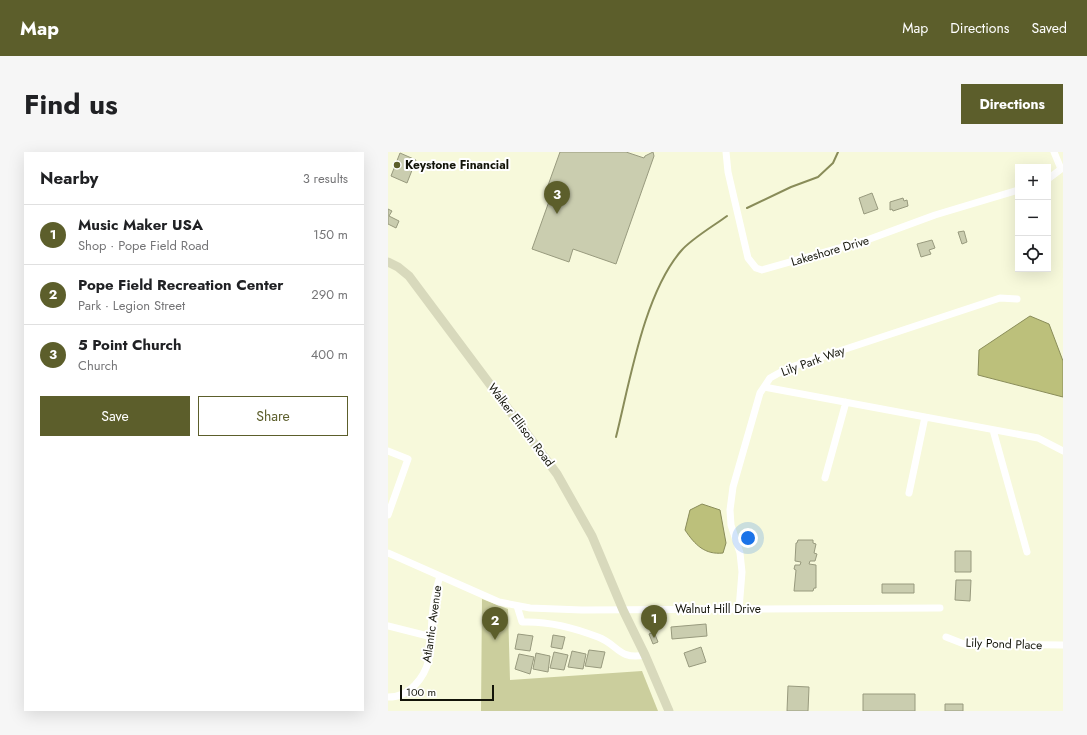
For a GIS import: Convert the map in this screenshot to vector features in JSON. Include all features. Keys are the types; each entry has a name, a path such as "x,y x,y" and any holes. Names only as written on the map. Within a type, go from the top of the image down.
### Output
{"street":[{"name":"Lakeshore Drive","path":"726,152 728,172 748,258 756,268 762,270 867,240 935,215 1015,191"},
{"path":"1051,177 1061,170 1054,152"},
{"name":"Walker Ellison Road","path":"388,262 398,267 409,276 557,474 592,536 623,610 645,655 669,711"},
{"name":"Lily Park Way","path":"739,609 742,572 740,553 731,525 730,510 733,487 760,393 770,378 788,368 1000,298 1017,299"},
{"path":"764,387 1038,438 1063,452"},
{"path":"825,478 846,402"},
{"path":"909,493 925,417"},
{"path":"993,430 1027,552"},
{"path":"388,451 408,459 388,515"},
{"name":"Walnut Hill Drive","path":"388,553 499,602 517,606 582,610 940,608"},
{"name":"Atlantic Avenue","path":"388,697 398,696 409,691 424,676 430,656 432,618 440,576"},
{"path":"517,606 522,622 578,630 600,637 625,655 631,657 645,655"},
{"path":"388,626 432,637"},
{"name":"Lily Pond Place","path":"946,637 964,644 1063,645"}],"shaded area":[{"path":"1030,316 1049,324 1063,361 1063,397 978,375 979,350"},
{"path":"702,504 720,510 726,543 723,553 706,551 701,548 685,530 690,510"},
{"path":"482,599 508,609 510,680 642,671 658,711 481,711"}],"building":[{"path":"560,152 626,152 644,158 653,152 654,156 616,264 573,249 569,262 532,249 552,193 546,191"},
{"path":"400,153 416,160 407,183 391,176"},
{"path":"872,193 878,209 864,214 859,198"},
{"path":"903,198 904,201 907,200 908,206 893,211 892,209 890,210 890,202"},
{"path":"388,209 392,211 389,216 399,221 396,228 388,224"},
{"path":"964,231 967,242 962,244 958,232"},
{"path":"932,240 935,248 929,250 931,254 921,257 917,244"},
{"path":"798,540 813,540 813,543 816,544 814,553 817,554 815,561 810,561 809,564 816,565 816,588 814,588 813,591 794,591 796,570 794,569 795,565 800,565 801,562 795,561 796,543"},
{"path":"955,551 971,551 971,572 955,572"},
{"path":"956,580 971,580 970,601 955,600"},
{"path":"882,584 914,584 914,593 882,593"},
{"path":"706,624 707,636 672,639 671,627"},
{"path":"654,632 658,642 653,644 649,634"},
{"path":"518,634 533,636 530,651 515,649"},
{"path":"553,635 565,637 562,649 551,647"},
{"path":"701,647 706,662 689,667 684,653"},
{"path":"589,650 605,652 601,668 585,666"},
{"path":"572,651 586,654 583,669 568,667"},
{"path":"554,652 568,655 564,670 550,668"},
{"path":"536,653 550,656 548,672 533,669"},
{"path":"519,654 534,657 530,674 515,669"},
{"path":"788,686 809,687 808,711 787,711"},
{"path":"863,694 915,694 915,711 863,711"},
{"path":"945,704 963,704 963,711 945,711"}],"waterway":[{"path":"747,208 791,187 818,177 833,163 838,152"},
{"path":"616,437 640,339 657,290 668,269 685,246 727,216"}],"place":[{"name":"Keystone Financial","path":"397,165"},
{"name":"5 Point Church","path":"557,214"},
{"name":"Music Maker USA","path":"654,638"},
{"name":"Pope Field Recreation Center","path":"495,640"}]}
